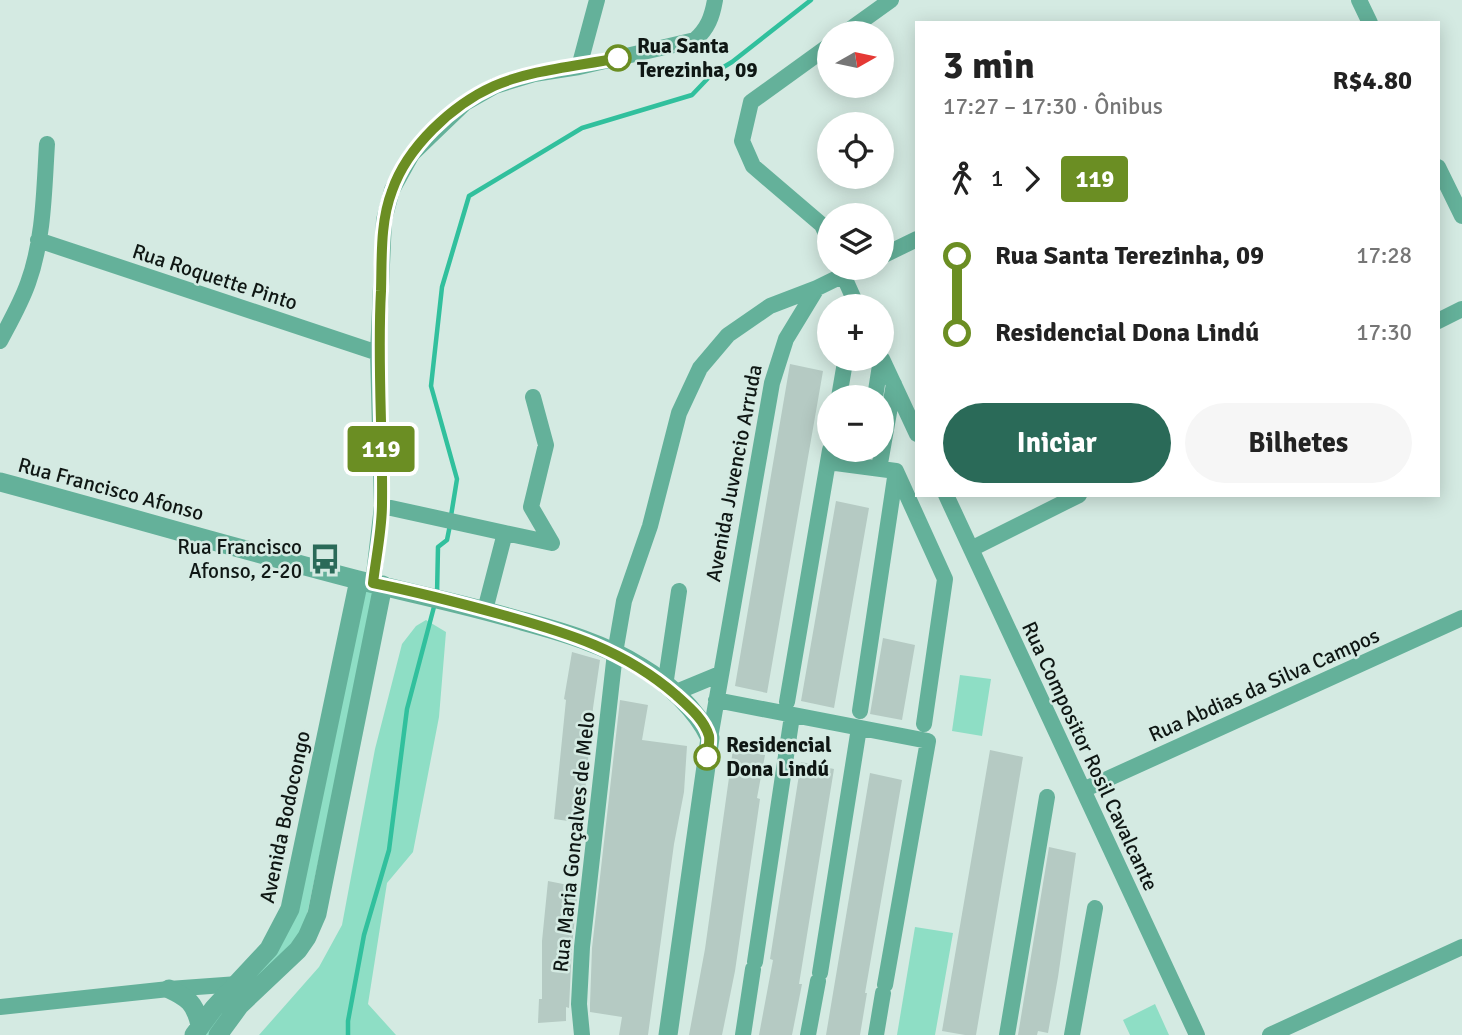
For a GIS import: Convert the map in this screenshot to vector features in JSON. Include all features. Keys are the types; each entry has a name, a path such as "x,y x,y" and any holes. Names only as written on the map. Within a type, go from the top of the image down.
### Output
{"street":[{"path":"579,67 597,0"},
{"name":"Avenida Bodocongo","path":"218,1035 240,1005 298,950 317,914 372,583 382,506 378,353 384,220 392,190 412,153 465,103 495,86 534,74 579,67 695,40 712,18 715,0"},
{"path":"862,21 891,0"},
{"path":"1359,0 1364,21"},
{"path":"817,54 751,102 742,141 753,166 817,221"},
{"path":"0,341 29,281 38,240 47,144"},
{"path":"1440,171 1462,216"},
{"name":"Rua Roquette Pinto","path":"38,240 378,353"},
{"path":"894,250 915,240"},
{"name":"Rua Maria Gonçalves de Melo","path":"582,1035 579,1004 582,947 615,653 624,601 650,526 679,413 700,368 728,335 770,306 817,288 829,280"},
{"name":"Avenida Juvencio Arruda","path":"710,738 777,362 786,339 817,288"},
{"path":"1440,320 1462,309"},
{"path":"888,371 915,430"},
{"path":"871,468 894,384"},
{"path":"382,506 552,543 531,507 546,445 533,397"},
{"path":"743,1035 786,710 828,462"},
{"path":"850,462 896,471"},
{"path":"869,462 871,468"},
{"path":"860,711 896,471"},
{"path":"896,471 945,579 924,724"},
{"name":"Rua Francisco Afonso","path":"0,482 372,583 485,610 584,639 641,667 698,717 710,738"},
{"name":"Rua Compositor Rosil Cavalcante","path":"947,497 1197,1035"},
{"path":"971,549 1075,497"},
{"path":"485,610 505,533"},
{"name":"Avenida Bodocongo","path":"197,1030 269,949 290,909 372,583"},
{"path":"679,592 670,690 720,674"},
{"name":"Rua Abdias da Silva Campos","path":"1083,790 1462,618"},
{"path":"715,705 786,710 928,741 876,1035"},
{"path":"808,1035 859,728"},
{"path":"668,1035 710,738"},
{"path":"1007,1035 1047,797"},
{"path":"1072,1035 1095,908"},
{"path":"1270,1035 1462,947"},
{"path":"0,1007 238,984"},
{"path":"169,989 192,1002 197,1010 197,1030"}],"green space":[{"path":"363,588 375,592 304,929 212,1035 198,1035 280,943"},
{"path":"426,620 446,632 439,717 413,852 387,883 368,1004 396,1035 259,1035 319,967 342,925 375,749 402,644 416,626"},
{"path":"960,675 991,679 982,736 952,731"},
{"path":"915,927 953,933 935,1035 897,1035"},
{"path":"1155,1004 1169,1035 1130,1035 1123,1020"}],"building":[{"path":"790,364 823,371 821,385 817,385 817,406 767,693 735,686"},
{"path":"836,501 869,508 834,708 801,701"},
{"path":"883,638 915,645 902,720 870,714"},
{"path":"572,652 600,660 582,823 554,819 564,699"},
{"path":"620,700 648,705 642,740 687,746 684,792 674,844 648,1035 619,1035 622,1017 590,1012 592,948"},
{"path":"733,749 765,755 735,971 722,1035 689,1035 705,949"},
{"path":"990,750 1023,757 976,1035 965,1035 942,1031"},
{"path":"801,762 834,769 799,984 802,984 792,1035 759,1035 773,960 770,959"},
{"path":"870,773 902,780 860,1035 826,1035"},
{"path":"1049,847 1076,853 1058,977 1048,1033 1038,1031 1037,1035 1018,1035"},
{"path":"548,881 578,887 566,1021 538,1023 539,999 542,999 542,941"}],"waterway":[{"path":"451,516 457,479 431,386 442,287 469,196 582,128 692,95 712,74 732,62 811,0"},
{"path":"437,595 438,547 447,540 450,525"},
{"path":"348,1035 348,1021 364,935 389,850 407,709 435,603"}],"bus line":[{"name":"119","path":"618,58 534,74 495,86 465,103 412,153 392,190 384,220 378,353 382,506 373,583 437,597 553,629 615,653 654,676 698,717 710,738 707,757"}],"place":[{"name":"Rua Santa Terezinha, 09","path":"618,58"},
{"name":"Rua Francisco Afonso, 2-20","path":"325,559"},
{"name":"Residencial Dona Lindú","path":"707,757"}]}
